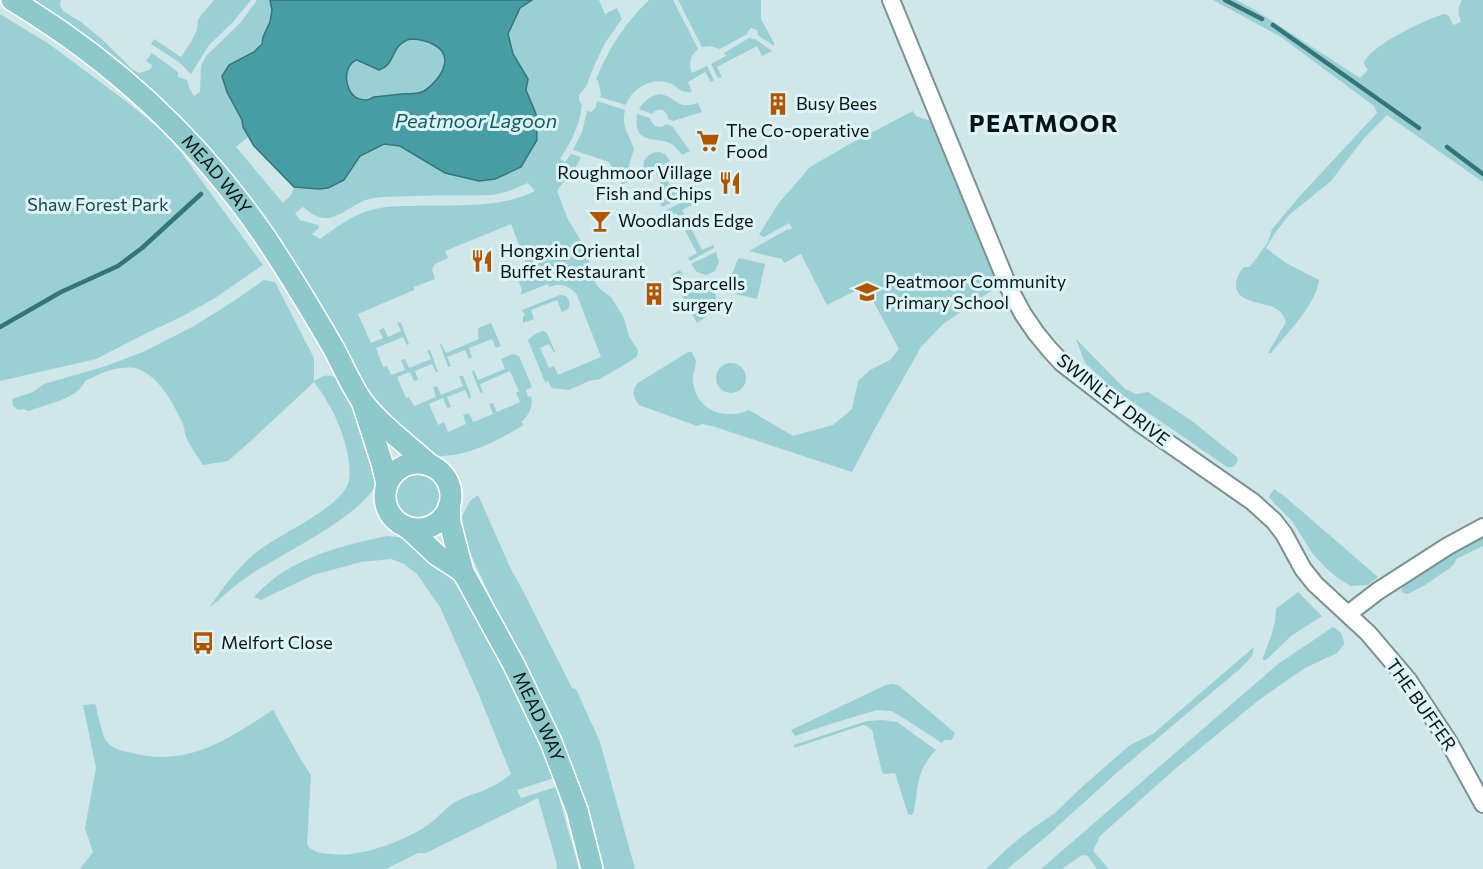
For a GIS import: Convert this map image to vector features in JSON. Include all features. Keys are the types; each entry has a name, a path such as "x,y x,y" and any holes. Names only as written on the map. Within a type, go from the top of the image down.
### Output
{"main road":[{"name":"MEAD WAY","path":"12,0 69,37 147,100 199,152 236,196 303,296 362,401 387,484"},
{"name":"MEAD WAY","path":"362,401 431,466"},
{"path":"410,464 431,466 447,481 451,498 449,507 445,515 431,526 407,527 394,519 389,512 385,498 387,484 395,472 410,464"},
{"name":"MEAD WAY","path":"449,507 453,535 463,572 514,665 551,742 577,810 592,869"},
{"name":"MEAD WAY","path":"407,527 436,555 463,572"}],"street":[{"name":"SWINLEY DRIVE","path":"891,0 1009,288 1036,333 1050,350 1077,375 1268,515 1280,527 1309,577 1325,595 1348,614"},
{"path":"1348,614 1378,591 1448,546 1483,527"},
{"name":"THE BUFFER","path":"1348,614 1374,640 1418,694 1450,744 1483,804"}],"green space":[{"path":"26,0 61,0 60,5 63,11 81,22 105,42 133,70 140,73 151,69 152,65 146,61 152,53 178,72 178,77 187,80 194,96 200,92 201,66 206,56 241,22 257,0 270,0 272,13 263,39 255,52 229,65 227,92 248,137 236,147 283,203 291,195 294,187 319,189 344,180 360,156 384,144 399,146 445,173 521,167 537,140 536,114 526,90 528,79 513,54 508,34 520,8 532,0 599,0 605,14 617,8 622,19 605,43 586,87 579,95 582,106 579,121 560,159 565,162 571,154 581,157 557,191 567,217 587,252 596,284 611,297 624,318 629,337 638,350 637,356 600,379 569,390 551,388 548,381 545,382 528,340 535,334 543,331 547,333 555,352 549,344 540,348 549,368 554,366 558,375 601,357 577,295 571,289 561,285 549,287 548,284 520,295 522,290 518,280 530,273 511,224 445,251 448,258 435,264 432,269 435,279 358,314 371,343 383,338 379,330 384,328 388,337 401,331 397,322 401,323 409,344 407,345 403,337 376,348 383,367 387,366 391,375 405,370 401,360 405,359 409,368 431,359 427,350 430,350 438,372 432,364 415,371 418,380 414,381 410,372 397,377 406,398 409,397 414,406 436,397 433,387 437,386 441,395 463,386 459,376 463,376 471,396 470,399 465,390 447,397 451,407 447,408 443,398 429,404 438,425 444,422 448,432 466,424 463,415 469,413 473,422 493,414 489,404 493,403 497,412 520,402 516,393 519,391 510,371 480,384 483,393 480,392 472,372 474,370 478,380 505,369 501,359 513,354 519,356 532,387 526,390 528,397 531,396 532,403 528,414 521,422 524,425 514,431 469,451 434,456 375,404 256,211","holes":["528,183 535,191 491,204 397,206 376,209 351,218 320,239 312,234 319,228 318,225 300,220 295,213 303,207 313,215 331,218 373,198 493,195"]},
{"path":"214,0 251,0 233,22 209,45 191,74 179,62 151,44 154,39 181,57 197,30 198,20"},
{"path":"649,0 673,0 698,49 690,60 692,73 707,66 714,80 711,82 705,72 688,82 692,92 681,90 670,83 653,82 636,90 626,105 600,97 596,79 606,57 618,36"},
{"path":"678,0 761,0 761,19 774,46 758,35 757,30 751,28 747,34 720,49 710,46 702,47"},
{"path":"1213,0 1236,0 1255,10 1360,78 1368,70 1364,63 1368,56 1388,41 1413,27 1445,14 1449,16 1453,25 1461,22 1458,11 1462,0 1483,0 1483,182 1387,115 1365,137 1331,181 1289,215 1266,248 1286,263 1319,280 1313,299 1271,353 1268,353 1286,322 1280,311 1275,308 1241,296 1236,288 1238,275 1244,267 1250,267 1268,242 1272,229 1299,197 1377,113 1374,106 1281,37"},
{"name":"Shaw Forest Park","path":"0,14 49,44 160,129 180,151 263,265 215,298 96,359 0,381"},
{"path":"749,38 755,39 772,51 762,56 757,46 717,67 722,77 718,78 711,64 726,56 724,53"},
{"path":"410,39 433,44 442,51 444,66 434,83 417,94 389,95 366,100 355,97 348,86 346,74 351,64 357,61 364,62"},
{"path":"660,94 680,104 698,103 702,112 673,121 668,119 662,110 657,110 652,114 639,109 648,99"},
{"path":"597,101 625,110 625,126 634,149 629,165 633,179 622,185 609,162 573,150 582,132 587,111 591,112 596,107"},
{"name":"Peatmoor Community Primary School","path":"913,111 916,116 930,121 998,286 942,325 921,347 852,472 712,426 702,424 697,426 639,405 634,394 638,383 688,352 692,352 696,361 693,378 695,390 699,399 712,410 730,414 749,410 793,436 833,425 852,409 858,381 870,370 890,360 899,349 865,286 827,305 801,254 784,263 782,259 749,251 792,228 789,223 764,237 759,235 778,204 810,167"},
{"path":"637,114 650,118 656,126 661,127 666,124 672,126 690,151 682,155 672,144 642,136 638,131"},
{"path":"660,152 670,161 660,166 674,193 684,188 687,195 662,207 659,201 667,196 654,169 645,173 643,165 648,155"},
{"path":"689,199 692,205 682,210 702,250 713,245 714,248 690,261 688,258 697,253 676,213 667,217 664,211"},
{"path":"716,252 719,262 715,271 706,275 697,272 691,264"},
{"path":"739,258 765,264 757,299 735,294 730,278"},
{"path":"680,270 691,284 711,289 716,297 714,310 697,323 671,275"},
{"path":"264,280 275,282 314,358 314,381 324,376 331,376 341,382 349,392 368,439 378,481 370,494 341,520 247,577 209,608 253,555 320,513 342,494 348,484 349,464 343,435 324,396 314,382 228,461 203,465 185,435 183,424 175,407 164,391 151,377 135,368 120,368 105,372 85,381 69,397 29,411 18,410 13,406 12,399 33,392 44,384 103,367 143,352 194,326"},
{"path":"560,295 568,299 568,309 562,312 557,300 531,310 534,319 523,323 525,315 522,310"},
{"path":"491,323 501,346 496,348 492,339 469,348 472,357 469,359 465,350 447,357 451,366 448,367 440,344 446,353 479,339 478,328"},
{"path":"1076,339 1125,389 1136,394 1148,392 1192,421 1238,458 1234,467 1227,467 1111,387 1085,363"},
{"path":"731,363 737,364 745,372 745,384 737,392 731,393 725,392 717,384 716,378 717,372 725,364"},
{"path":"418,475 426,476 433,481 438,488 438,504 433,511 426,516 418,517 410,516 403,511 398,504 397,496 398,488 403,481 410,476"},
{"path":"1274,489 1378,577 1368,585 1351,586 1327,569 1313,554 1292,521 1269,497"},
{"path":"478,495 510,567 572,688 576,689 600,742 635,869 603,869 580,784 552,720 504,626 465,542 462,516 470,501"},
{"path":"387,536 408,538 439,562 476,611 554,778 517,790 521,798 556,787 579,869 557,869 538,798 426,853 418,853 386,869 80,869 93,852 85,828 96,768 83,705 95,704 104,736 112,747 149,756 169,757 205,749 239,732 273,710 311,775 307,844 314,851 321,853 343,855 368,851 407,837 428,825 457,801 494,786 511,774 440,607 417,574 404,564 391,559 361,562 313,575 261,600 254,597 282,573 315,556 350,544"},
{"path":"1483,536 1483,546 1456,559 1450,568 1425,585 1408,594 1403,593 1401,590 1405,582"},
{"path":"1298,592 1322,616 1291,636 1266,660 1263,660 1275,622 1276,609"},
{"path":"1333,627 1342,634 1344,642 1337,653 1303,669 1259,700 1175,769 1100,836 1093,851 1109,869 1097,869 1088,856 1082,855 1062,869 1041,869 1278,664"},
{"path":"1254,647 1252,656 1241,668 1007,869 986,869 1009,847 1055,813 1130,745 1153,734"},
{"path":"886,685 898,685 953,731 955,734 951,740 944,740 942,743 897,714 877,710 795,736 791,730"},
{"path":"867,721 897,722 936,750 921,773 911,815 908,814 895,773 884,774 882,772 872,730 867,726 863,725 794,748 794,745"}],"water":[{"name":"Peatmoor Lagoon","path":"270,0 532,0 520,8 508,34 513,54 528,79 526,90 536,114 537,140 521,167 495,179 479,181 445,173 400,146 384,144 360,156 344,180 328,188 294,187 254,146 227,92 222,76 229,65 254,52 262,44 272,10","holes":["416,39 428,42 440,49 445,59 439,77 430,86 419,93 374,97 367,100 353,95 346,78 352,63 357,60 379,70 388,64 403,42"]}],"waterway":[{"path":"1225,0 1262,19"},
{"path":"1273,25 1419,128"},
{"path":"1447,147 1483,174"},
{"path":"0,327 61,292 118,266 142,248 201,194"}],"place":[{"name":"Busy Bees","path":"778,104"},
{"name":"The Co-operative Food","path":"708,141"},
{"name":"Roughmoor Village Fish and Chips","path":"730,183"},
{"name":"Woodlands Edge","path":"600,221"},
{"name":"Hongxin Oriental Buffet Restaurant","path":"482,261"},
{"name":"Peatmoor Community Primary School","path":"867,292"},
{"name":"Sparcells surgery","path":"654,294"},
{"name":"Melfort Close","path":"203,643"}],"district":[{"name":"PEATMOOR","path":"1044,124"}]}
